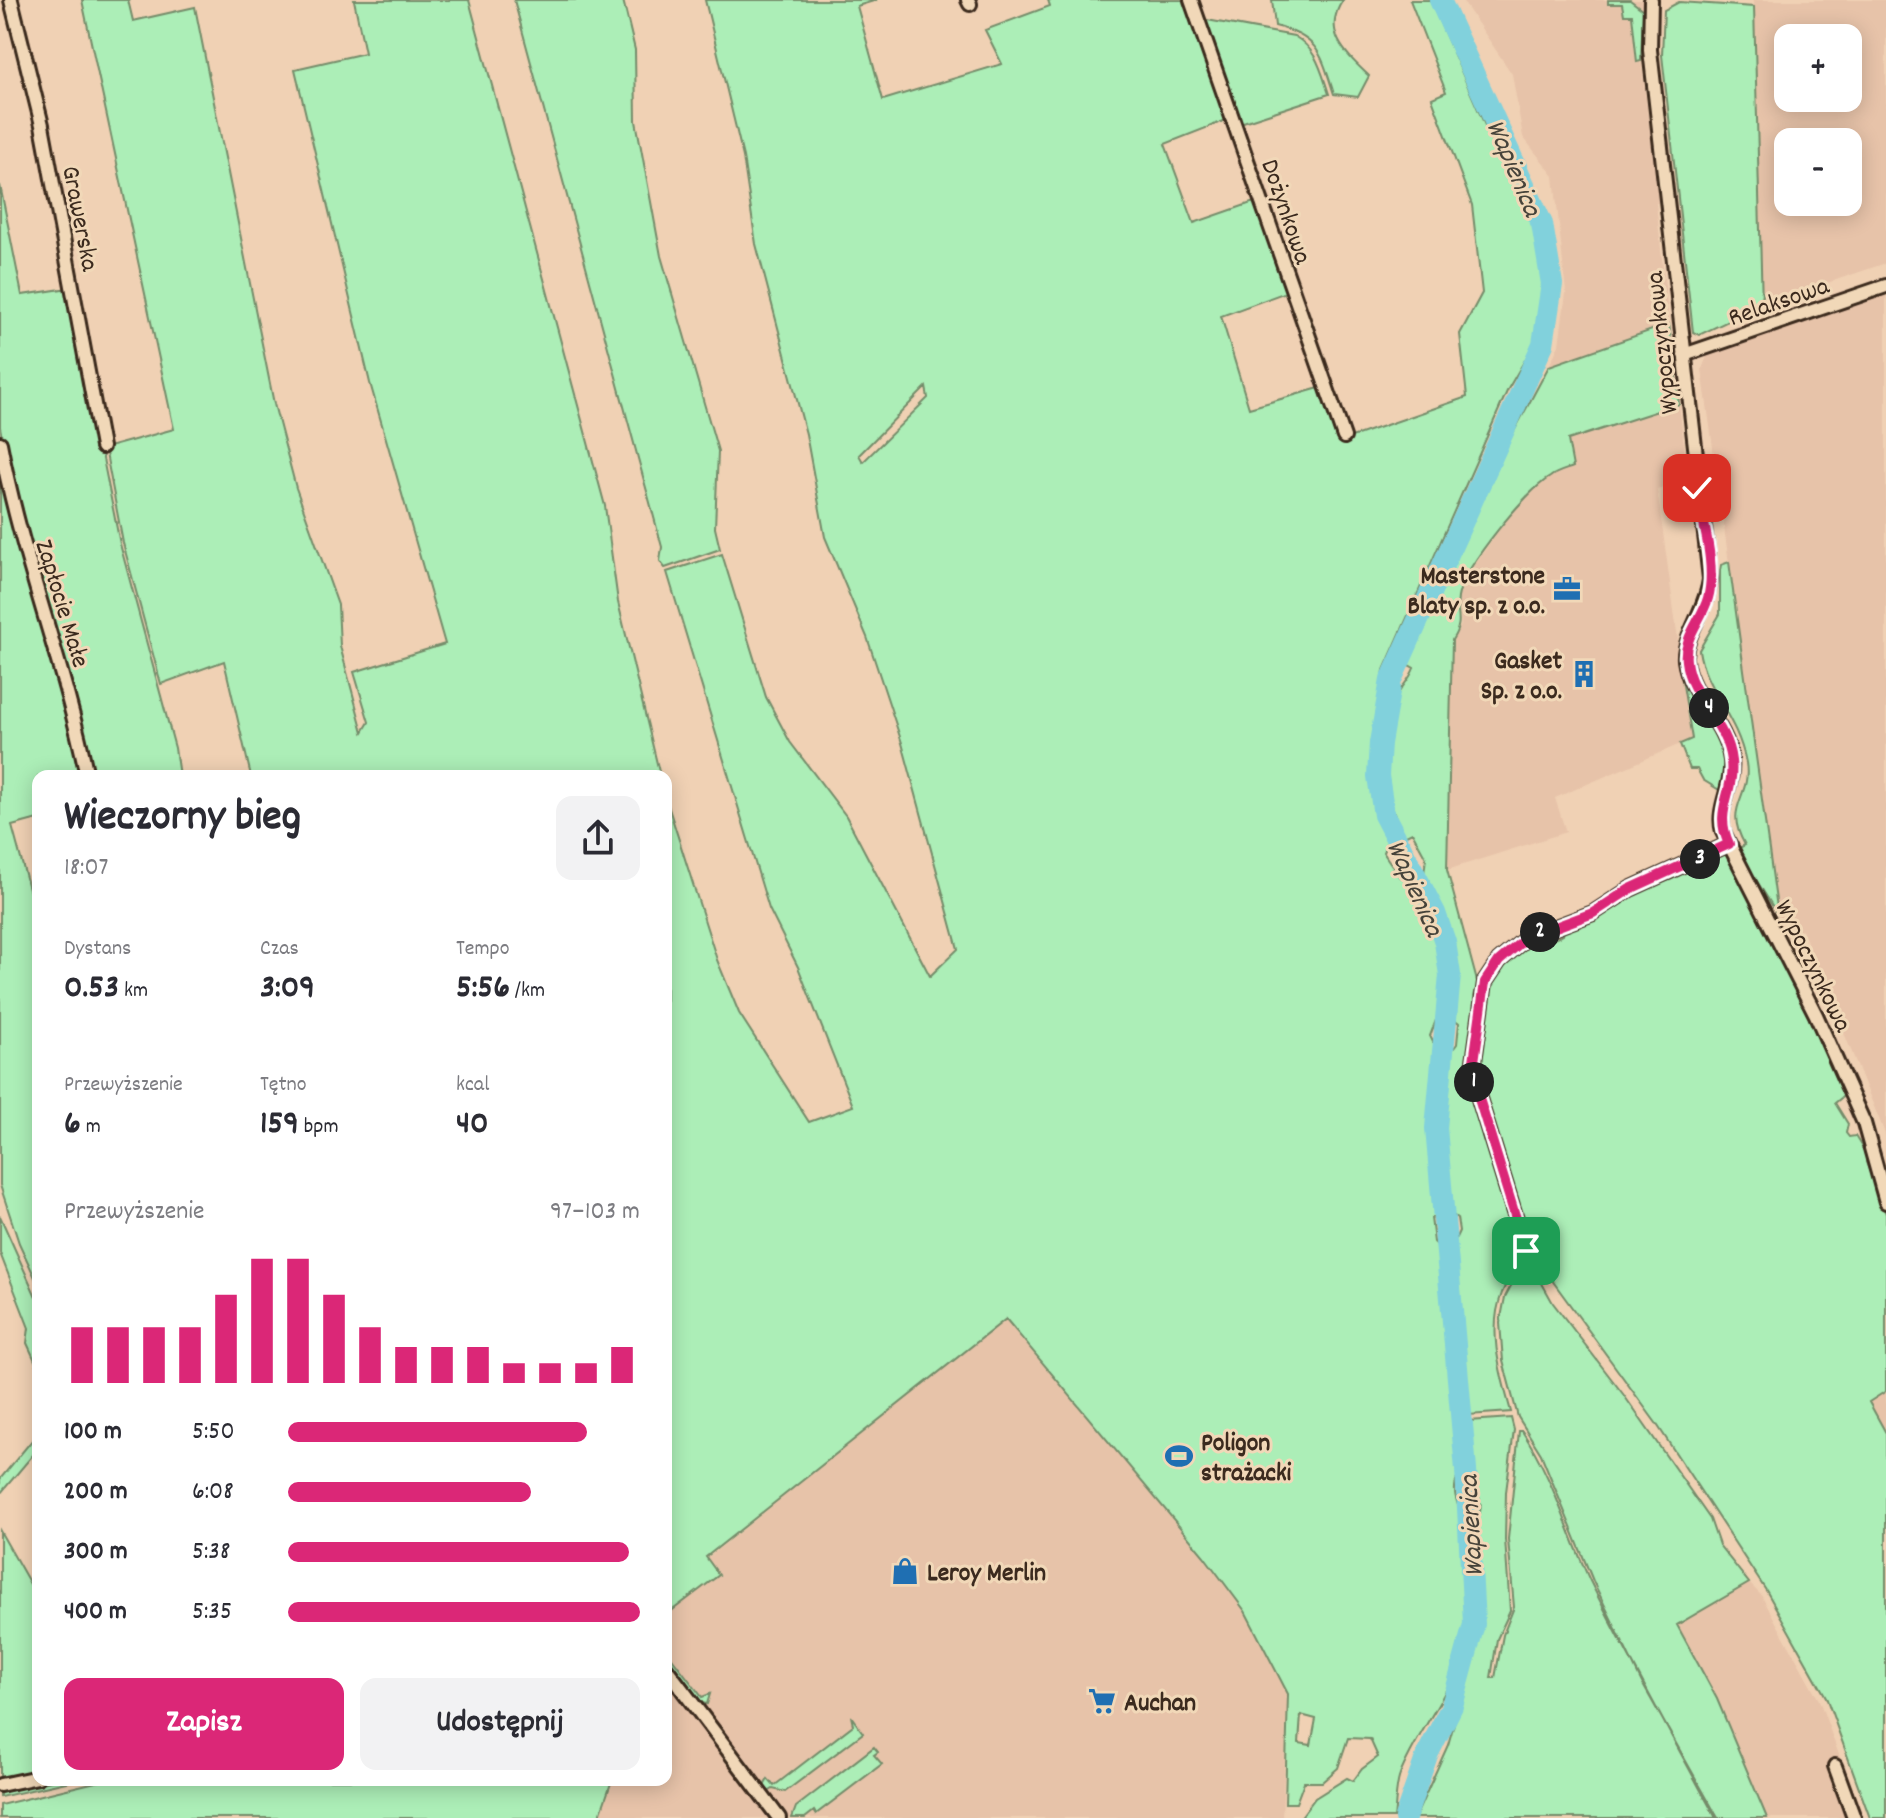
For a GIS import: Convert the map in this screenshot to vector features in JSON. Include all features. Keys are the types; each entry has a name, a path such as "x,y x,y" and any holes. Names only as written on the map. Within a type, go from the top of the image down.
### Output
{"street":[{"name":"Grawerska","path":"11,0 42,125 102,447"},
{"name":"Dożynkowa","path":"1191,0 1344,437"},
{"name":"Wypoczynkowa","path":"1651,0 1650,50 1710,579 1709,597 1689,636 1685,660 1693,685 1721,727 1731,758 1732,772 1720,816 1729,844 1816,1015 1864,1123 1886,1202"},
{"name":"Relaksowa","path":"1684,355 1886,286"},
{"name":"Zapłocie Małe","path":"0,443 28,569 60,665 86,770"},
{"path":"1526,1251 1472,1076 1485,982 1499,961 1526,938 1593,913 1630,889 1729,844"},
{"path":"672,1676 779,1818"},
{"path":"1835,1766 1854,1818"},
{"path":"0,1785 32,1778"}],"shaded area":[{"path":"1462,0 1644,0 1641,61 1660,202 1656,203 1669,324 1549,366 1559,345 1566,293 1554,176 1523,137 1512,74"},
{"path":"1753,0 1886,0 1886,263 1762,305"},
{"path":"1886,294 1886,1136 1802,930 1787,937 1778,915 1702,369 1708,354"},
{"path":"1679,404 1688,474 1683,482 1657,490 1692,739 1555,798 1566,832 1447,870 1452,639 1461,625 1458,595 1465,578 1519,502 1550,476 1573,467 1568,440"},
{"path":"1006,1319 1204,1556 1245,1611 1288,1694 1282,1818 599,1818 610,1786 672,1786 672,1679 679,1674 672,1664 672,1586"},
{"path":"1886,1391 1886,1433 1868,1402"},
{"path":"1749,1583 1761,1595 1819,1700 1842,1763 1831,1768 1848,1818 1767,1818 1717,1700 1677,1624"}],"green space":[{"path":"82,0 128,0 133,21 195,7 274,404 296,488 338,605 340,646 363,732 369,722 354,672 445,644 370,383 295,69 365,53 354,0 469,0 605,506 618,602 659,770 250,770 224,661 161,684 123,543 105,448 174,429"},
{"path":"514,0 623,0 635,50 636,121 661,256 718,451 715,528 720,549 665,568 660,561 662,547"},
{"path":"705,0 877,0 857,6 883,100 1002,64 985,30 1050,6 1048,0 1188,0 1229,119 1165,144 1194,223 1257,201 1289,291 1221,316 1249,408 1323,387 1343,440 1467,397 1460,334 1482,293 1472,205 1432,98 1446,92 1410,0 1430,0 1498,155 1536,218 1548,282 1536,341 1508,389 1384,670 1369,776 1377,817 1388,840 1383,852 1399,876 1415,885 1437,936 1443,973 1441,1017 1436,1020 1430,1036 1436,1048 1433,1128 1437,1216 1431,1218 1434,1242 1441,1249 1459,1473 1455,1493 1463,1525 1468,1586 1465,1633 1457,1665 1400,1775 1394,1818 1300,1818 1315,1798 1347,1778 1353,1781 1362,1769 1378,1757 1370,1739 1348,1738 1338,1768 1322,1782 1304,1782 1296,1803 1285,1803 1288,1694 1245,1611 1204,1556 1006,1319 706,1557 719,1575 672,1610 672,818 717,960 739,1013 809,1122 853,1106 798,967 769,909 667,572 722,554 766,697 790,742 846,816 930,976 958,949 902,743 867,637 825,537 806,434 756,244 743,157","holes":["926,387 928,398 863,462 859,455","1301,1715 1316,1719 1311,1745 1299,1743"]},
{"path":"1272,0 1343,0 1337,12 1335,32 1345,51 1369,76 1358,97 1334,94 1321,58 1310,42 1290,30 1275,26"},
{"path":"1608,0 1630,0 1643,10 1641,61 1637,62 1632,15 1624,15 1622,4 1608,4"},
{"path":"1679,2 1754,7 1762,305 1699,335 1693,332 1662,55 1664,10"},
{"path":"1207,20 1294,36 1313,54 1329,94 1237,124 1203,22"},
{"path":"0,185 22,295 69,288 120,544 175,748 178,770 88,770 7,465 0,427"},
{"path":"1669,324 1679,404 1568,440 1573,467 1558,472 1539,485 1512,513 1484,548 1459,593 1459,621 1452,640 1447,870 1478,985 1474,997 1475,1017 1468,1077 1521,1252 1502,1293 1496,1322 1497,1353 1511,1412 1468,1415 1450,1251 1459,1231 1457,1218 1450,1213 1442,1114 1448,1056 1457,1044 1459,1023 1453,1018 1455,977 1452,944 1424,874 1426,858 1412,832 1404,836 1390,798 1387,760 1393,708 1414,668 1407,664 1487,482 1549,366"},
{"path":"0,466 57,666 83,770 32,770 32,821 12,826 32,900 32,1271 19,1243 0,1185"},
{"path":"1729,562 1778,915 1737,849 1745,845 1736,820 1747,775 1746,763 1736,731 1702,665 1699,650 1720,614 1720,570 1721,565"},
{"path":"1681,673 1709,714 1722,745 1725,776 1721,791 1703,780 1697,769 1690,769 1680,744 1692,739"},
{"path":"1722,853 1729,855 1846,1094 1835,1103 1848,1124 1846,1133 1849,1137 1855,1136 1866,1154 1866,1162 1886,1214 1886,1391 1869,1402 1886,1433 1886,1818 1870,1818 1826,1697 1767,1592 1656,1423 1549,1276 1528,1239 1478,1076 1484,1010 1495,977 1513,952 1547,935 1554,939 1563,935 1564,930 1597,918 1626,896 1672,879"},
{"path":"0,1216 32,1288 32,1354 27,1343 29,1328 0,1253"},
{"path":"1529,1260 1553,1303 1623,1394 1710,1519 1719,1545 1749,1583 1677,1625 1717,1699 1767,1818 1718,1818 1642,1683 1593,1581 1541,1454 1518,1417 1503,1361 1500,1323 1505,1297 1524,1261"},
{"path":"1511,1418 1514,1430 1506,1492 1505,1539 1510,1611 1497,1639 1491,1678 1495,1678 1503,1635 1514,1607 1508,1539 1519,1431 1522,1431 1551,1485 1590,1581 1716,1818 1415,1818 1448,1745 1476,1646 1480,1617 1477,1521 1481,1504 1470,1472 1469,1421"},
{"path":"32,1440 32,1456 0,1494 0,1479"},
{"path":"0,1531 32,1587 32,1771 0,1779"},
{"path":"672,1658 702,1697 710,1694 707,1704 701,1703 672,1664"},
{"path":"851,1716 863,1733 785,1792 773,1789 768,1792 764,1786 768,1779 774,1786 853,1725"},
{"path":"874,1747 878,1752 874,1755 882,1764 816,1814 814,1811 805,1818 792,1818 796,1807"},
{"path":"32,1785 49,1786 0,1797 0,1793"},
{"path":"79,1786 610,1786 599,1818 0,1818 0,1805"}],"waterway":[{"name":"Wapienica","path":"1405,1818 1427,1755 1452,1706 1474,1624 1466,1470 1436,1128 1450,975 1445,942 1435,913 1384,815 1378,776 1380,743 1391,680 1543,344 1552,284 1542,224 1440,0"}],"place":[{"name":"Masterstone Blaty sp. z o.o.","path":"1567,589"},
{"name":"Gasket Sp. z o.o.","path":"1584,674"},
{"name":"Poligon strażacki","path":"1179,1456"},
{"name":"Leroy Merlin","path":"905,1571"},
{"name":"Auchan","path":"1102,1701"}],"route":[{"path":"1526,1251 1472,1076 1485,982 1499,961 1517,943 1604,908 1630,889 1729,844 1720,816 1732,772 1727,741 1693,685 1685,660 1689,636 1709,597 1710,579 1697,488"}]}
